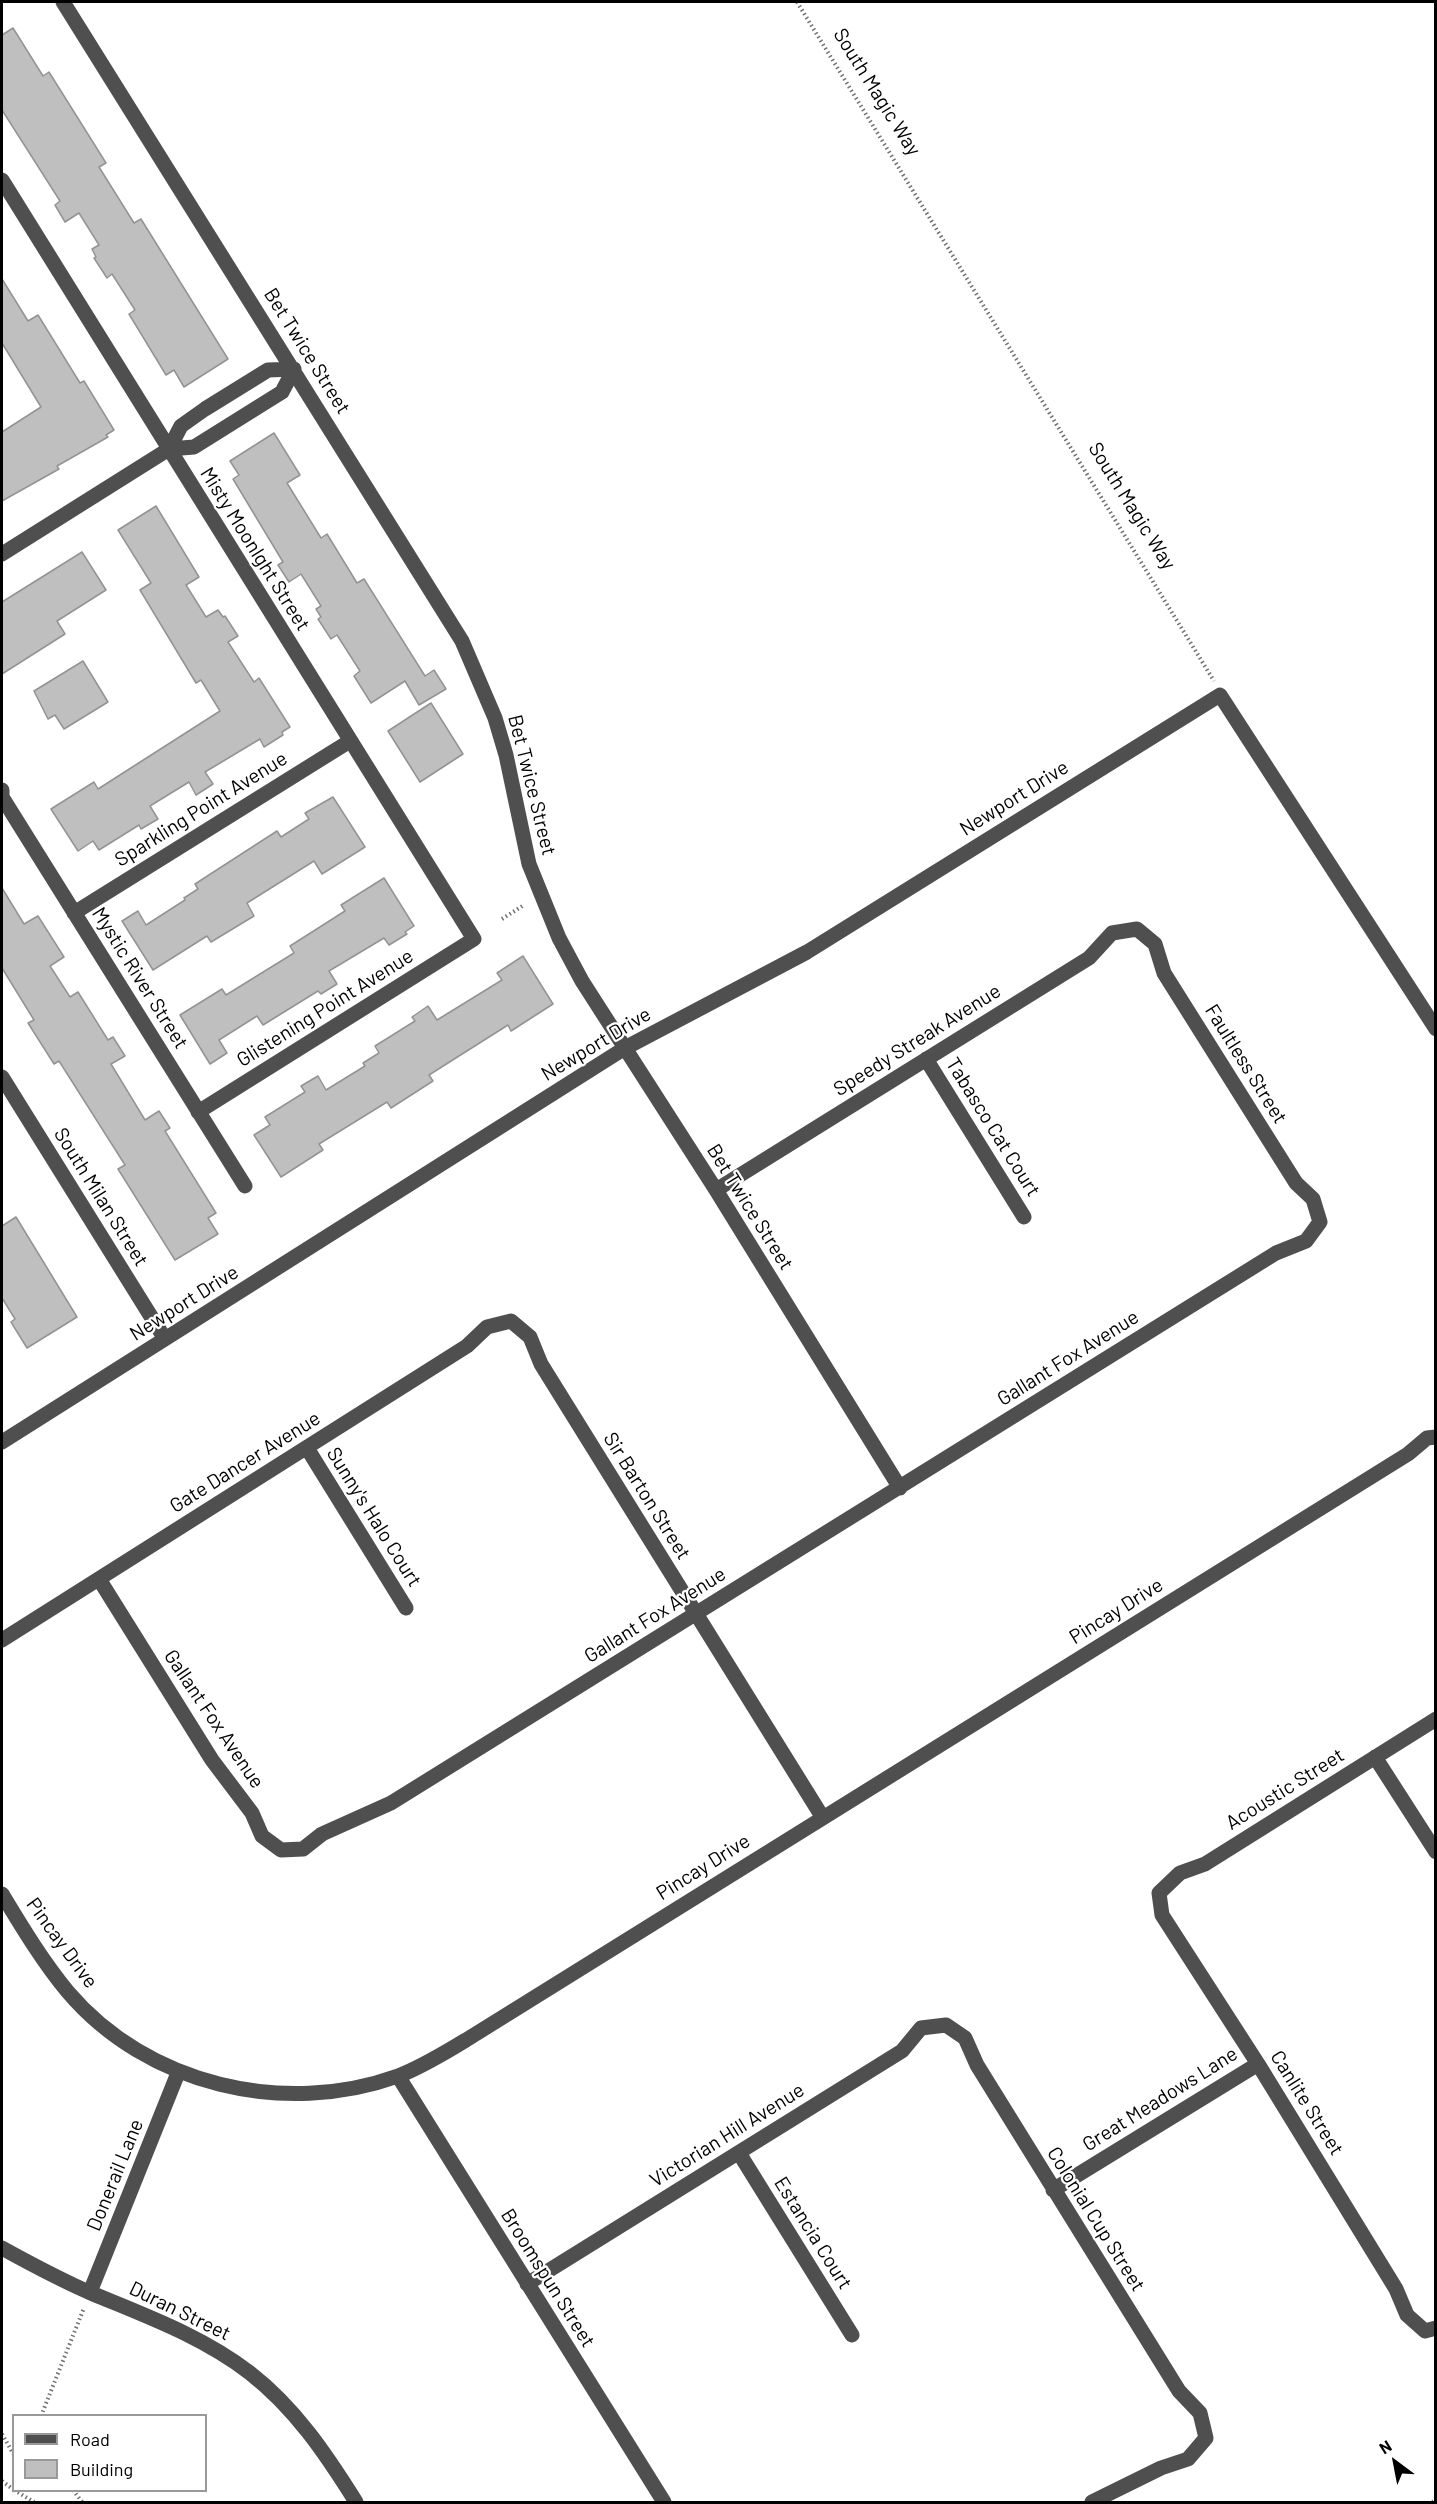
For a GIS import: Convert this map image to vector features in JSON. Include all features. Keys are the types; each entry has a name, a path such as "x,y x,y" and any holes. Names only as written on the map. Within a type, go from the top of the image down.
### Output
{"street":[{"name":"Bet Twice Street","path":"63,2 462,641 480,679 498,727 529,864 542,900 582,981 716,1190 900,1488"},
{"name":"Misty Moonlght Street","path":"2,180 474,939"},
{"path":"2,554 169,449 194,447 282,392 294,369 268,370 204,409 181,426 169,449"},
{"path":"1220,695 1436,1029"},
{"name":"Newport Drive","path":"2,1442 625,1048 807,952 1220,695"},
{"name":"Sparkling Point Avenue","path":"74,913 350,741"},
{"name":"Mystic River Street","path":"2,790 2,797 245,1186"},
{"name":"Speedy Streak Avenue","path":"716,1190 1089,958 1112,933 1137,929"},
{"name":"Faultless Street","path":"1137,929 1155,945 1164,973 1296,1183 1313,1199 1320,1222"},
{"name":"Glistening Point Avenue","path":"198,1112 474,939"},
{"name":"Tabasco Cat Court","path":"926,1059 1024,1217"},
{"name":"South Milan Street","path":"2,1077 165,1339"},
{"name":"Gallant Fox Avenue","path":"99,1579 212,1760 252,1813 262,1836 280,1850 303,1849 322,1834 390,1803 1276,1253 1306,1241 1320,1222"},
{"name":"Gate Dancer Avenue","path":"2,1640 467,1346 487,1327 511,1321"},
{"name":"Sir Barton Street","path":"511,1321 530,1337 541,1364 823,1818"},
{"name":"Pincay Drive","path":"2,1894 47,1964 69,1993 117,2037 178,2073 218,2085 278,2092 311,2093 357,2088 398,2076 466,2040 1408,1454 1427,1438 1436,1437"},
{"name":"Sunny's Halo Court","path":"307,1448 406,1608"},
{"name":"Acoustic Street","path":"1159,1893 1180,1873 1205,1864 1436,1719"},
{"path":"1375,1757 1436,1852"},
{"name":"Canlite Street","path":"1159,1893 1162,1915 1258,2064 1396,2289 1407,2315 1430,2330"},
{"name":"Victorian Hill Avenue","path":"527,2284 902,2051 921,2028 946,2025"},
{"name":"Colonial Cup Street","path":"946,2025 965,2038 977,2065 1053,2190 1179,2391 1200,2413 1206,2438 1188,2459 1161,2468 1092,2502"},
{"name":"Great Meadows Lane","path":"1053,2190 1258,2064"},
{"name":"Donerail Lane","path":"90,2292 178,2073"},
{"name":"Broomspun Street","path":"398,2076 664,2502"},
{"name":"Estancia Court","path":"739,2153 852,2335"},
{"name":"Duran Street","path":"2,2248 90,2292 197,2338 250,2374 303,2424 326,2453 356,2502"}],"path":[{"name":"South Magic Way","path":"797,2 1212,676 1220,695"},
{"path":"502,919 524,905"},
{"path":"40,2414 90,2292"},
{"path":"2,2434 12,2451"},
{"path":"17,2492 34,2502"}],"building":[{"path":"13,28 43,76 49,72 106,163 99,167 134,223 141,219 228,359 184,387 174,370 166,375 129,314 135,310 112,274 107,278 94,258 96,257 92,249 99,245 79,213 65,222 55,205 60,201 2,110 2,35"},
{"path":"2,279 28,321 38,315 80,383 84,381 114,430 106,435 108,437 57,466 59,469 2,501 2,432 41,407 2,343"},
{"path":"274,433 300,475 287,483 321,538 327,534 357,583 364,579 425,676 434,670 446,689 419,705 405,681 371,703 354,676 360,671 337,635 331,639 318,619 321,617 316,609 321,606 301,574 289,582 278,565 283,562 233,479 239,475 230,461"},
{"path":"156,506 199,577 186,585 206,617 218,610 223,617 225,616 238,636 228,642 254,682 259,678 290,727 282,732 283,735 264,747 260,739 205,772 213,784 196,795 189,782 150,806 158,819 141,829 139,825 99,850 93,841 78,851 51,809 94,782 98,789 220,711 201,680 196,683 140,590 151,583 118,530"},
{"path":"82,552 106,590 57,621 65,634 2,674 2,602"},
{"path":"83,661 108,702 64,729 55,715 48,719 34,691"},
{"path":"431,703 463,754 420,782 388,731"},
{"path":"333,797 365,847 322,874 314,861 247,903 254,916 211,942 207,936 153,970 122,921 138,911 146,925 185,900 184,898 198,889 195,884 277,831 281,837 309,819 305,813"},
{"path":"384,878 414,926 405,932 407,934 389,945 384,938 329,971 337,984 321,994 318,991 263,1025 257,1016 219,1040 227,1053 210,1064 180,1015 222,989 226,995 294,953 290,946 345,911 341,905"},
{"path":"2,888 24,924 38,916 64,957 50,966 70,997 78,992 108,1040 113,1037 125,1056 111,1064 145,1120 159,1111 170,1128 165,1131 216,1213 208,1218 218,1234 175,1260 118,1169 125,1165 59,1061 54,1064 28,1023 34,1020 2,968"},
{"path":"523,956 553,1004 511,1031 508,1025 429,1075 433,1081 391,1108 387,1102 319,1144 323,1150 281,1177 254,1135 270,1125 265,1117 305,1092 301,1086 318,1076 326,1090 365,1066 363,1063 379,1053 375,1046 415,1021 412,1017 428,1006 437,1020 502,980 497,973"},
{"path":"16,1217 77,1317 27,1348 11,1322 15,1319 2,1298 2,1226"}]}
